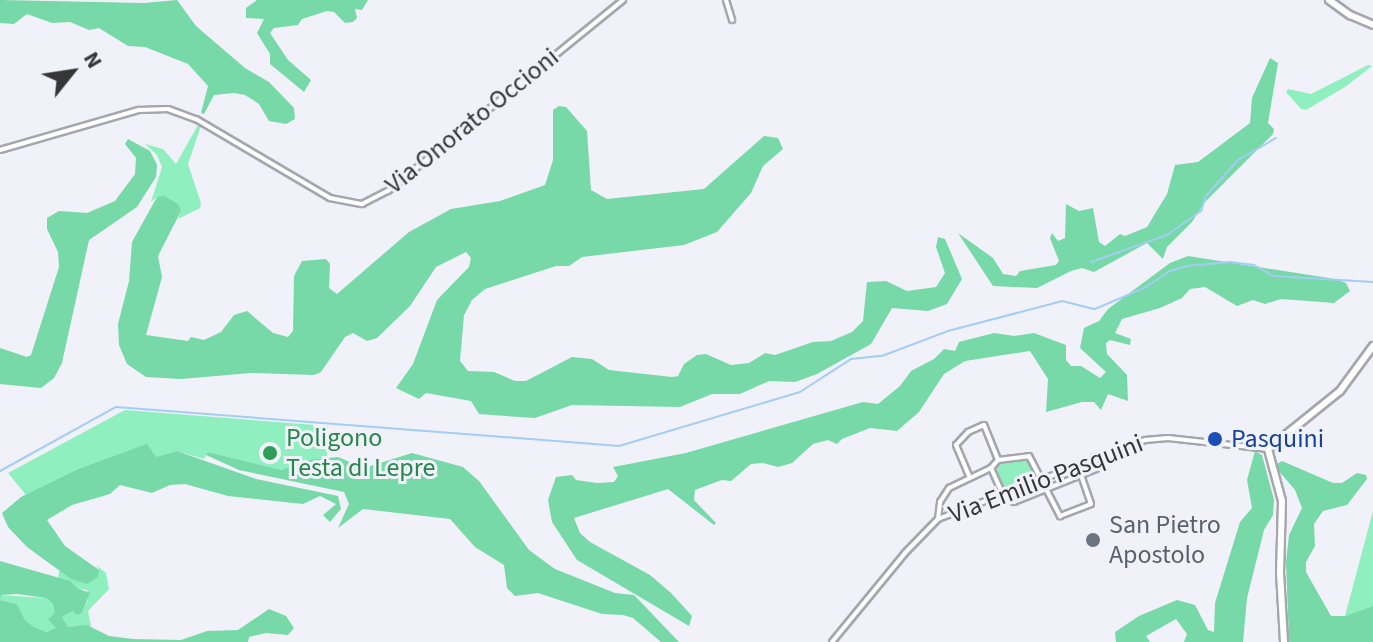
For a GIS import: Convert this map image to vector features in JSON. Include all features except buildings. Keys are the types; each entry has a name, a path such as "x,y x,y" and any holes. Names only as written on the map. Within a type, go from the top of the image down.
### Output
{"street":[{"name":"Via Onorato Occioni","path":"0,150 139,110 168,109 196,119 330,198 362,204 388,191 623,0"},
{"path":"726,0 732,20"},
{"path":"1329,0 1373,25"},
{"path":"1284,642 1280,573 1282,501 1268,449 1340,391 1373,346"},
{"path":"970,478 956,445 968,432 984,425 998,460"},
{"name":"Via Emilio Pasquini","path":"832,642 905,553 938,519 1094,457 1156,438 1268,449"},
{"path":"938,519 944,493 991,468 998,460 1026,455 1032,459 1060,516 1091,504 1081,475"},
{"path":"991,468 1002,493 1014,502 1096,469 1094,457"}],"green space":[{"path":"0,0 144,3 177,0 196,26 245,68 269,82 294,108 295,119 286,124 269,121 259,104 245,95 234,93 214,95 204,114 201,113 208,86 188,64 145,47 128,46 99,28 89,30 70,22 52,23 27,14 14,24 0,23"},
{"path":"257,0 368,0 362,10 355,9 357,18 353,22 345,23 334,12 327,11 302,19 298,25 274,28 270,33 288,60 311,80 304,92 270,64 270,54 257,33 264,19 246,18 246,8"},
{"path":"1270,58 1278,63 1268,123 1274,129 1273,134 1205,202 1192,222 1167,247 1163,259 1147,243 1094,272 1082,268 1071,271 1037,288 993,286 958,233 993,258 1003,274 1016,276 1020,271 1056,265 1059,261 1050,238 1052,233 1058,241 1065,238 1066,204 1079,211 1093,208 1099,242 1105,246 1120,234 1125,236 1147,227 1167,194 1175,165 1198,162 1250,123 1252,98"},
{"path":"1368,65 1372,66 1345,87 1306,110 1301,109 1286,92 1288,89 1311,94"},
{"path":"559,106 566,107 587,131 591,190 607,199 704,189 764,136 778,138 783,149 763,166 751,193 717,232 684,245 582,257 569,266 556,266 485,289 472,300 464,315 460,361 468,371 494,372 515,381 526,381 572,357 592,359 609,370 672,377 678,376 684,364 697,355 706,354 731,365 749,363 765,353 775,355 813,342 831,341 852,332 863,321 867,282 886,281 907,291 936,287 945,273 936,247 938,237 945,239 962,279 947,304 928,311 892,308 871,344 817,374 795,382 769,381 740,394 712,394 680,407 572,405 535,418 519,417 479,414 471,401 426,393 419,399 396,388 413,364 437,300 469,267 471,258 466,252 436,267 410,306 377,338 367,341 353,333 345,337 321,372 314,375 251,373 181,379 146,377 127,364 119,345 118,324 129,281 132,242 157,197 164,196 178,204 181,211 158,256 162,277 146,335 204,340 221,332 234,315 247,311 273,333 288,337 293,331 294,276 302,261 326,259 330,264 329,288 337,294 409,232 451,209 500,201 545,185 553,160 553,110"},
{"path":"198,125 201,126 188,164 200,208 178,219 181,211 157,197 151,202 162,167 157,155 145,144 163,149 176,164"},
{"path":"128,139 150,151 157,165 156,177 137,207 89,240 62,363 54,378 41,388 0,384 0,348 27,357 31,355 59,267 58,252 47,229 47,218 59,211 87,213 115,201 135,174 136,158 125,144"},
{"path":"1188,256 1335,279 1346,283 1350,291 1334,303 1281,299 1265,304 1253,300 1237,306 1205,287 1190,289 1182,298 1160,308 1122,319 1115,333 1131,339 1130,345 1110,340 1106,343 1107,354 1127,375 1128,401 1108,394 1101,410 1094,402 1082,402 1046,412 1048,379 1030,351 965,361 944,374 919,412 897,431 870,428 837,444 828,440 813,444 792,463 778,467 751,464 731,481 722,480 695,490 694,500 716,523 714,525 668,489 574,518 580,533 590,542 650,575 671,593 692,616 689,626 577,560 552,522 548,500 556,477 572,475 576,480 614,482 618,476 613,467 686,453 863,402 878,404 900,386 911,371 934,359 944,349 955,351 959,342 994,333 1014,336 1034,333 1066,345 1066,360 1071,366 1081,366 1100,378 1106,372 1080,348 1084,328 1099,321 1108,309 1170,263"},
{"name":"Poligono Testa di Lepre","path":"125,410 328,426 327,458 282,470 208,452 204,459 177,451 156,457 129,451 78,469 26,495 8,473"},
{"path":"147,444 156,457 177,451 256,479 338,496 341,509 330,522 323,515 336,504 320,496 303,504 228,496 185,484 170,485 152,493 120,485 110,494 72,505 47,520 65,546 99,570 98,577 87,584 71,579 27,547 8,527 2,513 21,497 78,469"},
{"path":"1255,451 1262,455 1274,500 1273,515 1264,530 1247,598 1243,642 1184,642 1187,634 1176,619 1146,636 1150,642 1116,642 1115,632 1139,616 1177,600 1195,605 1208,630 1214,632 1215,603 1240,522 1252,508 1247,480"},
{"path":"208,452 282,470 309,460 338,457 364,468 412,453 463,467 479,481 529,550 555,569 615,593 634,595 679,642 661,642 633,618 623,615 602,614 538,593 515,596 507,588 504,565 475,547 450,519 363,509 338,528 349,504 344,492 239,470 206,455"},
{"path":"1024,458 1031,463 1036,474 1003,488 995,470 1001,463"},
{"path":"1282,461 1333,483 1342,483 1357,473 1366,475 1367,479 1347,505 1323,511 1314,524 1315,546 1306,562 1306,572 1331,616 1345,616 1373,606 1373,642 1289,642 1286,562 1289,535 1302,508 1295,490 1278,470 1277,464"},
{"path":"1373,511 1373,606 1345,616"},
{"path":"0,561 70,581 77,588 90,593 82,613 77,615 73,611 62,617 68,627 87,625 109,636 133,639 181,640 207,631 238,630 269,609 286,616 294,628 288,635 266,633 249,637 248,642 0,642","holes":["1,595 46,598 53,604 55,613 48,619 56,628 47,632 34,627 25,620 17,604 0,600"]},
{"path":"96,565 106,573 109,589 88,611 91,626 68,627 62,617 73,611 82,613 88,600 87,590 76,588 58,577 60,568 71,579 99,570"},
{"path":"0,595 46,598 54,605 57,628 47,632 34,627 25,620 17,604 0,600"}],"waterway":[{"path":"1091,262 1167,235 1201,211 1206,196 1238,160 1276,138"},
{"path":"0,471 116,407 619,446 800,392 851,359 882,356 948,331 1062,301 1095,309 1146,287 1170,271 1187,266 1230,262 1254,265 1273,276 1373,282"}],"place":[{"name":"Pasquini","path":"1215,439"},
{"name":"Poligono Testa di Lepre","path":"270,453"},
{"name":"San Pietro Apostolo","path":"1093,540"}]}
